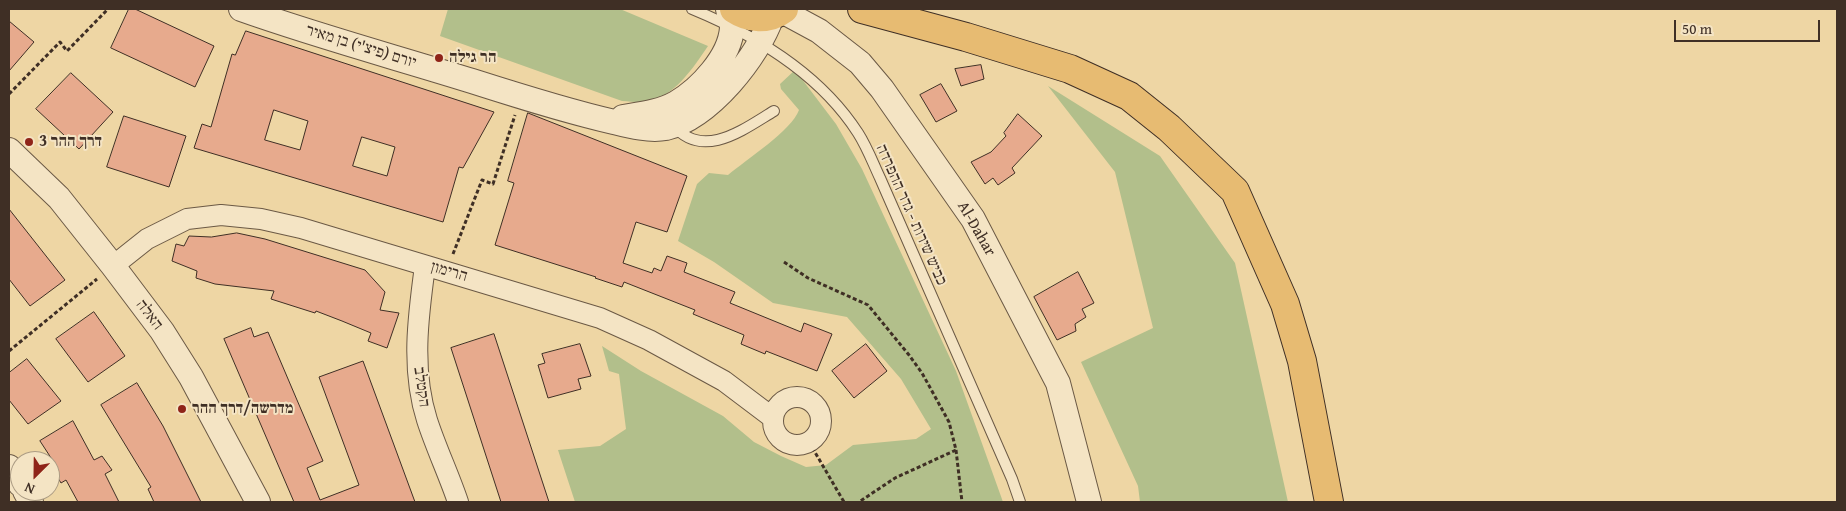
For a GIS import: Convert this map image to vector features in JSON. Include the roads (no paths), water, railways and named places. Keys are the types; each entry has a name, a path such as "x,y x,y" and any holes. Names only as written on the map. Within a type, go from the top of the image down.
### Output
{"main road":[{"path":"862,9 966,37 1070,69"},
{"path":"922,9 976,26 1129,96 1170,128 1235,191 1285,304 1302,361 1329,502"},
{"path":"731,15 759,18 779,12"}],"street":[{"name":"יורם (פיצ'י) בן מאיר","path":"241,9 596,118 624,117 655,112 682,122 702,110 729,86 779,12"},
{"name":"Al-Dahar","path":"779,12 820,32 860,63 882,89 973,219 1058,383 1089,502"},
{"name":"יורם (פיצ'י) בן מאיר","path":"669,116 675,104 693,91 711,73 724,52 731,15"},
{"name":"האלה","path":"9,150 59,198 162,331 191,377 258,502"},
{"name":"הרימון","path":"113,266 147,239 187,219 222,215 261,219 301,228 600,318 649,340 724,381 773,418"},
{"name":"הקטלב","path":"425,266 418,315 417,363 419,388 427,420 458,502"},
{"path":"797,396 805,397 813,402 821,414 822,423 820,431 809,442 792,445 777,434 773,426 773,418 775,410 780,403 788,398 797,396"}],"lane":[{"name":"כביש שירות - גדר ההפרדה","path":"692,9 731,15 760,42 788,61 831,100 858,134 880,178 1012,479 1020,502"},
{"path":"669,116 682,136 701,142 732,136 774,111"}],"place":[{"name":"הר גילה","path":"439,58"},
{"name":"דרך ההר 3","path":"29,142"},
{"name":"מדרשה/דרך ההר","path":"182,409"}]}
